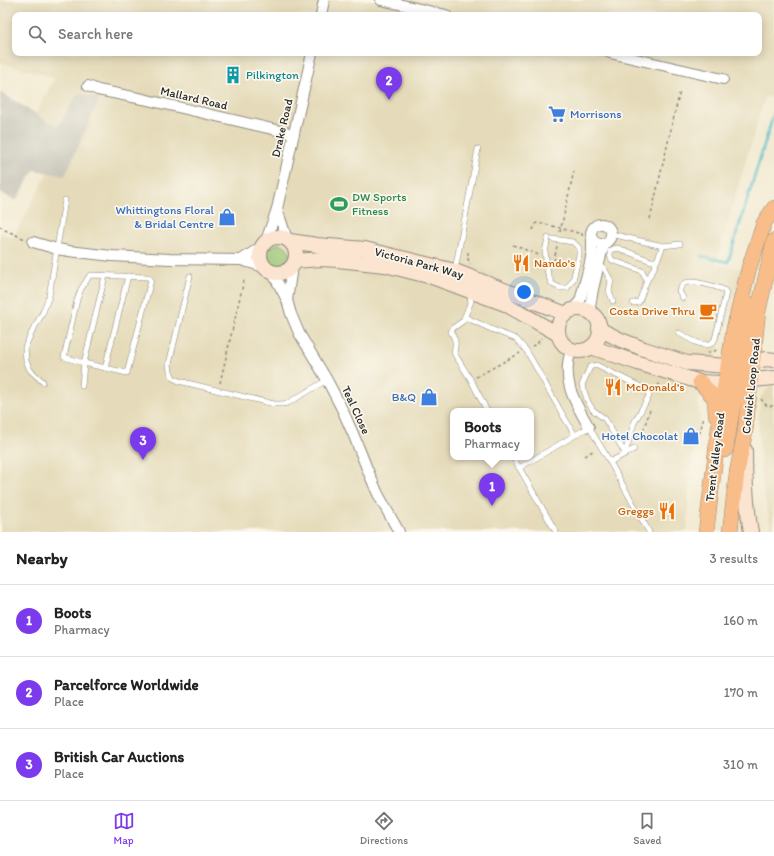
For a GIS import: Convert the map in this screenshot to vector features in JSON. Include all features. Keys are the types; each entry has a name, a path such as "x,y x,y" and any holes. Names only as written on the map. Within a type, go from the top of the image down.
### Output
{"main road":[{"name":"Colwick Loop Road","path":"750,370 731,347 734,328 749,268 764,223 774,208"},
{"path":"713,476 726,448 750,370 749,303 774,215"},
{"name":"Colwick Loop Road","path":"745,432 750,370 758,312 774,241"},
{"name":"Trent Valley Road","path":"706,532 718,432 750,370"},
{"path":"700,382 715,400 718,432"},
{"name":"Trent Valley Road","path":"730,532 737,472 745,432"}],"street":[{"path":"322,12 324,0"},
{"path":"381,0 433,12"},
{"name":"Drake Road","path":"264,244 277,209 311,56"},
{"path":"623,56 723,79"},
{"name":"Mallard Road","path":"88,86 98,90 294,134"},
{"path":"33,242 57,249 112,256 170,259 241,260 275,273 281,273 287,271 294,264 296,255 295,247 289,240 277,209"},
{"path":"558,334 558,327 561,320 580,301 592,251 591,232 598,224 603,224 609,228 611,234 610,239 605,244 602,251 589,312 598,322 600,329 598,339 586,350 572,350 569,357 567,370 571,391 577,406 589,427"},
{"path":"241,260 275,237 289,240"},
{"path":"592,239 597,244 605,244"},
{"name":"Victoria Park Way","path":"289,240 317,245 365,249 455,270 569,313 580,310 589,312"},
{"path":"264,244 260,255 261,261 268,270"},
{"name":"Victoria Park Way","path":"294,264 321,259 338,260 385,266 432,277 505,304 558,334 564,345 572,350"},
{"name":"Teal Close","path":"287,300 294,264"},
{"name":"Teal Close","path":"268,270 287,300 290,314 299,333 305,340 342,409 378,494 399,532"},
{"path":"600,329 621,340 644,349 687,363 750,370 774,378"},
{"path":"591,347 700,382 750,370"},
{"name":"Colwick Loop Road","path":"745,432 745,472 748,516 751,532"}],"lane":[{"path":"455,270 478,149"},
{"path":"43,382 30,370 26,361 25,347 43,312 49,296 65,200"},
{"path":"611,234 663,246 680,244"},
{"path":"553,238 573,242 579,248 579,255 573,280 567,288 560,288 552,284 548,275 545,252 553,238"},
{"path":"633,303 640,302 647,280 663,246"},
{"path":"647,280 642,271 612,260 610,251 618,248 651,262 656,261"},
{"path":"599,266 604,268 611,281 610,292 613,301"},
{"path":"90,275 105,276 148,277 151,280 127,373 64,357 77,300 81,289 90,275"},
{"path":"82,386 84,363 105,276"},
{"path":"105,368 128,276"},
{"path":"190,276 169,364 173,378 179,381 274,404 288,403 327,380"},
{"path":"679,333 705,345 711,344 715,339 726,293 720,288 692,281 686,282 679,291 683,298"},
{"path":"466,289 471,301 463,321 452,328 451,332 455,340 456,347 454,353 471,380 485,408"},
{"path":"465,316 516,339 526,350 575,435"},
{"path":"596,365 643,388 648,392 649,396 634,423 625,453 604,419 588,402 582,384 590,367 596,365"},
{"path":"534,459 589,427 649,532"},
{"path":"610,462 634,449"},
{"path":"515,460 556,532"},
{"path":"519,468 533,460"}],"path":[{"path":"650,219 680,92"},
{"path":"548,275 552,274 553,238 574,171"},
{"path":"0,226 5,230 33,242"},
{"path":"513,245 541,256"},
{"path":"218,391 244,280"},
{"path":"471,380 537,344 544,333"},
{"path":"759,396 767,406 774,406"},
{"path":"698,439 704,417"}],"shaded area":[{"path":"0,0 774,0 774,91 771,97 765,97 715,264 742,269 726,327 698,400 700,423 693,454 689,483 687,532 0,532 0,233 13,238 48,173 65,175 100,98 78,93 59,126 36,114 55,78 0,62"},
{"path":"0,92 58,126 78,93 100,98 65,176 34,170 16,201 0,192"},
{"path":"772,385 774,385 774,532 772,532 767,511 761,476 758,421 761,396"}],"green space":[{"path":"275,244 283,244 290,251 290,259 283,266 275,266 268,259 268,251"}],"waterway":[{"path":"701,256 728,262 774,113"}],"place":[{"name":"Pilkington","path":"233,75"},
{"name":"Parcelforce Worldwide","path":"389,100"},
{"name":"Morrisons","path":"557,114"},
{"name":"DW Sports Fitness","path":"339,204"},
{"name":"Whittingtons Floral & Bridal Centre","path":"227,217"},
{"name":"Nando's","path":"521,263"},
{"name":"Costa Drive Thru","path":"708,311"},
{"name":"McDonald's","path":"613,387"},
{"name":"B&Q","path":"429,397"},
{"name":"Hotel Chocolat","path":"691,436"},
{"name":"British Car Auctions","path":"143,460"},
{"name":"Boots","path":"492,506"},
{"name":"Greggs","path":"667,511"}]}
